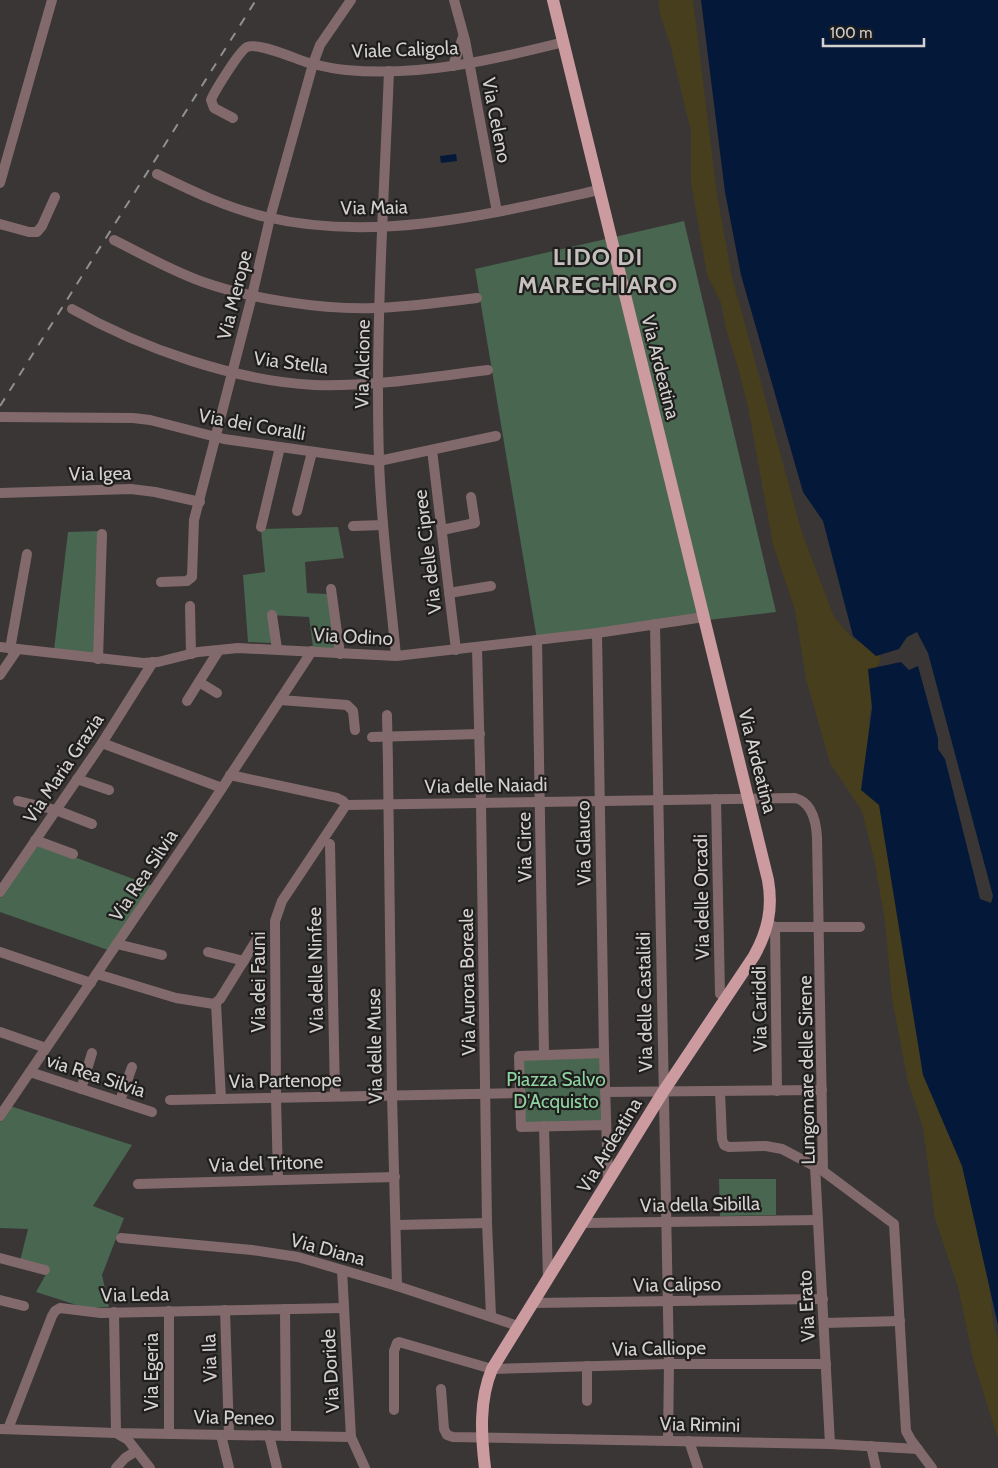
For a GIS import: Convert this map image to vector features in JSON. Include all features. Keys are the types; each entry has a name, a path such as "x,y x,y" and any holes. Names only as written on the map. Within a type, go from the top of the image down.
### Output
{"main road":[{"name":"Via Ardeatina","path":"484,1468 482,1438 483,1402 492,1368 663,1092 748,967 772,925 769,886 598,190 564,42 552,0"}],"street":[{"path":"0,183 52,0"},
{"name":"Via Merope","path":"161,582 187,581 192,577 193,530 270,218 320,45 351,0"},
{"name":"Via Celeno","path":"454,0 464,34 468,64 497,212"},
{"name":"Via Celeno","path":"453,66 464,34"},
{"name":"Viale Caligola","path":"233,118 214,108 211,100 241,52 249,47 260,47 313,64 349,70 390,71 468,64 564,42"},
{"name":"Via Alcione","path":"390,71 378,384 379,461 383,525 396,656"},
{"name":"Via Maia","path":"157,174 211,199 270,218 326,225 383,226 436,222 497,212 598,190"},
{"path":"0,224 29,232 37,232 42,226 55,197"},
{"path":"114,240 188,277 252,296 334,306 380,308 477,298"},
{"name":"Via Stella","path":"72,310 149,346 233,372 308,384 378,384 488,370"},
{"name":"Via dei Coralli","path":"0,417 133,418 150,420 216,438 379,461 496,436"},
{"path":"261,527 280,447"},
{"name":"Via delle Cipree","path":"432,450 456,650"},
{"path":"297,511 312,452"},
{"name":"Via Igea","path":"0,493 130,489 200,502"},
{"path":"442,530 475,522 471,497"},
{"path":"352,526 383,525"},
{"path":"98,659 102,534"},
{"path":"0,675 9,649 27,554"},
{"path":"449,592 491,586"},
{"name":"Via Odino","path":"330,589 340,654"},
{"path":"190,606 191,654"},
{"path":"272,615 277,649"},
{"name":"Via Odino","path":"9,649 98,659 153,662 191,654 238,648 396,656 537,640 704,616"},
{"name":"Via delle Castalidi","path":"655,624 668,1301 668,1440"},
{"name":"Via Glauco","path":"597,632 604,1053"},
{"name":"Via Circe","path":"537,640 544,1054"},
{"name":"Via Aurora Boreale","path":"477,647 487,1224 491,1316"},
{"path":"188,701 219,650"},
{"name":"Via Rea Silvia","path":"0,1116 222,788 312,651"},
{"name":"Via Maria Grazia","path":"0,892 102,743 153,662"},
{"path":"199,682 217,693"},
{"path":"280,700 348,705 353,711 355,730"},
{"name":"Via delle Muse","path":"387,715 392,1095 397,1286"},
{"path":"372,737 480,734"},
{"path":"102,743 222,788"},
{"name":"Via delle Naiadi","path":"230,775 337,798 346,805 748,798"},
{"path":"77,779 109,790"},
{"name":"Lungomare delle Sirene","path":"748,798 797,798 810,809 815,822 817,832 820,927 822,1090 819,1169 894,1224 906,1432 932,1468"},
{"name":"Via delle Orcadi","path":"716,799 720,994"},
{"path":"18,801 56,810 92,824"},
{"name":"Via dei Fauni","path":"278,1180 274,927 281,903 346,805"},
{"path":"36,840 73,854"},
{"name":"Via delle Ninfee","path":"330,844 334,1096"},
{"path":"772,925 860,927"},
{"name":"Via Cariddi","path":"772,925 777,1091"},
{"path":"221,1099 216,1003 256,941"},
{"path":"117,944 162,955"},
{"path":"0,952 91,983"},
{"path":"208,952 244,961"},
{"path":"97,974 176,998 195,1002 216,1003"},
{"path":"0,1032 46,1048"},
{"path":"81,1088 92,1053"},
{"path":"606,1125 521,1127 519,1056 604,1053 608,1182"},
{"path":"120,1102 132,1066"},
{"name":"via Rea Silvia","path":"30,1072 152,1112"},
{"path":"605,1092 822,1090"},
{"path":"720,1091 724,1144 731,1147 776,1148 791,1152 819,1169"},
{"name":"Via Partenope","path":"170,1100 520,1092"},
{"path":"544,1126 548,1279"},
{"name":"Via Erato","path":"819,1169 818,1220 830,1444"},
{"name":"Via del Tritone","path":"138,1184 395,1177"},
{"name":"Via della Sibilla","path":"582,1223 818,1220"},
{"path":"396,1225 487,1224"},
{"name":"Via Diana","path":"121,1238 286,1254 397,1286 518,1326"},
{"path":"0,1258 45,1270"},
{"name":"Via Doride","path":"342,1270 351,1437 365,1468"},
{"name":"Via Calipso","path":"533,1303 823,1299"},
{"path":"0,1300 24,1306"},
{"name":"Via Leda","path":"3,1431 55,1311 63,1308 86,1312 114,1312 344,1308"},
{"path":"285,1309 286,1436"},
{"name":"Via Ila","path":"225,1310 225,1435 229,1468"},
{"name":"Via Egeria","path":"169,1311 169,1434"},
{"path":"114,1312 116,1433 125,1438 150,1468"},
{"path":"824,1323 900,1321"},
{"name":"Via Calliope","path":"394,1410 394,1351 398,1343 404,1343 492,1368 669,1364 826,1364"},
{"path":"587,1366 587,1401"},
{"name":"Via Rimini","path":"441,1389 443,1426 445,1433 453,1437 668,1440 918,1448"},
{"name":"Via Peneo","path":"3,1431 351,1437"},
{"path":"269,1435 277,1468"},
{"path":"690,1441 698,1468"},
{"path":"871,1446 876,1468"},
{"path":"116,1468 125,1458 136,1451"}],"green space":[{"path":"684,221 776,612 537,640 475,269"},
{"path":"338,527 344,558 305,562 307,593 327,594 336,649 313,647 309,617 269,615 272,643 248,642 243,575 265,572 261,529"},
{"path":"99,531 95,654 54,650 68,532"},
{"path":"37,843 152,886 108,950 0,912 0,898"},
{"name":"Piazza Salvo D'Acquisto","path":"604,1053 605,1125 521,1127 519,1056"},
{"path":"10,1106 132,1145 93,1206 124,1218 102,1275 109,1307 86,1308 36,1292 49,1269 20,1261 28,1229 0,1228 0,1122"},
{"path":"719,1179 776,1179 776,1215 720,1216"}],"sand":[{"path":"658,0 693,0 717,194 732,277 802,533 834,617 854,640 877,648 881,659 878,665 869,719 874,776 982,1226 994,1328 998,1340 998,1439 974,1363 958,1287 935,1218 923,1128 908,1082 892,999 885,921 875,863 862,811 830,763 806,679 795,610 773,545 748,407 739,371 726,329 721,303 707,275 691,182 691,132"}],"water":[{"path":"701,0 998,0 998,1325 962,1166 923,1075 879,805 861,790 872,708 868,669 901,662 909,670 918,666 938,739 938,749 945,759 980,899 991,903 993,896 928,653 917,632 907,637 899,649 876,656 853,636 823,521 803,492 741,275 725,192"},
{"path":"456,154 457,161 441,163 440,156"}],"railway":[{"path":"0,406 256,0"}],"district":[{"name":"LIDO DI MARECHIARO","path":"598,271"}]}
